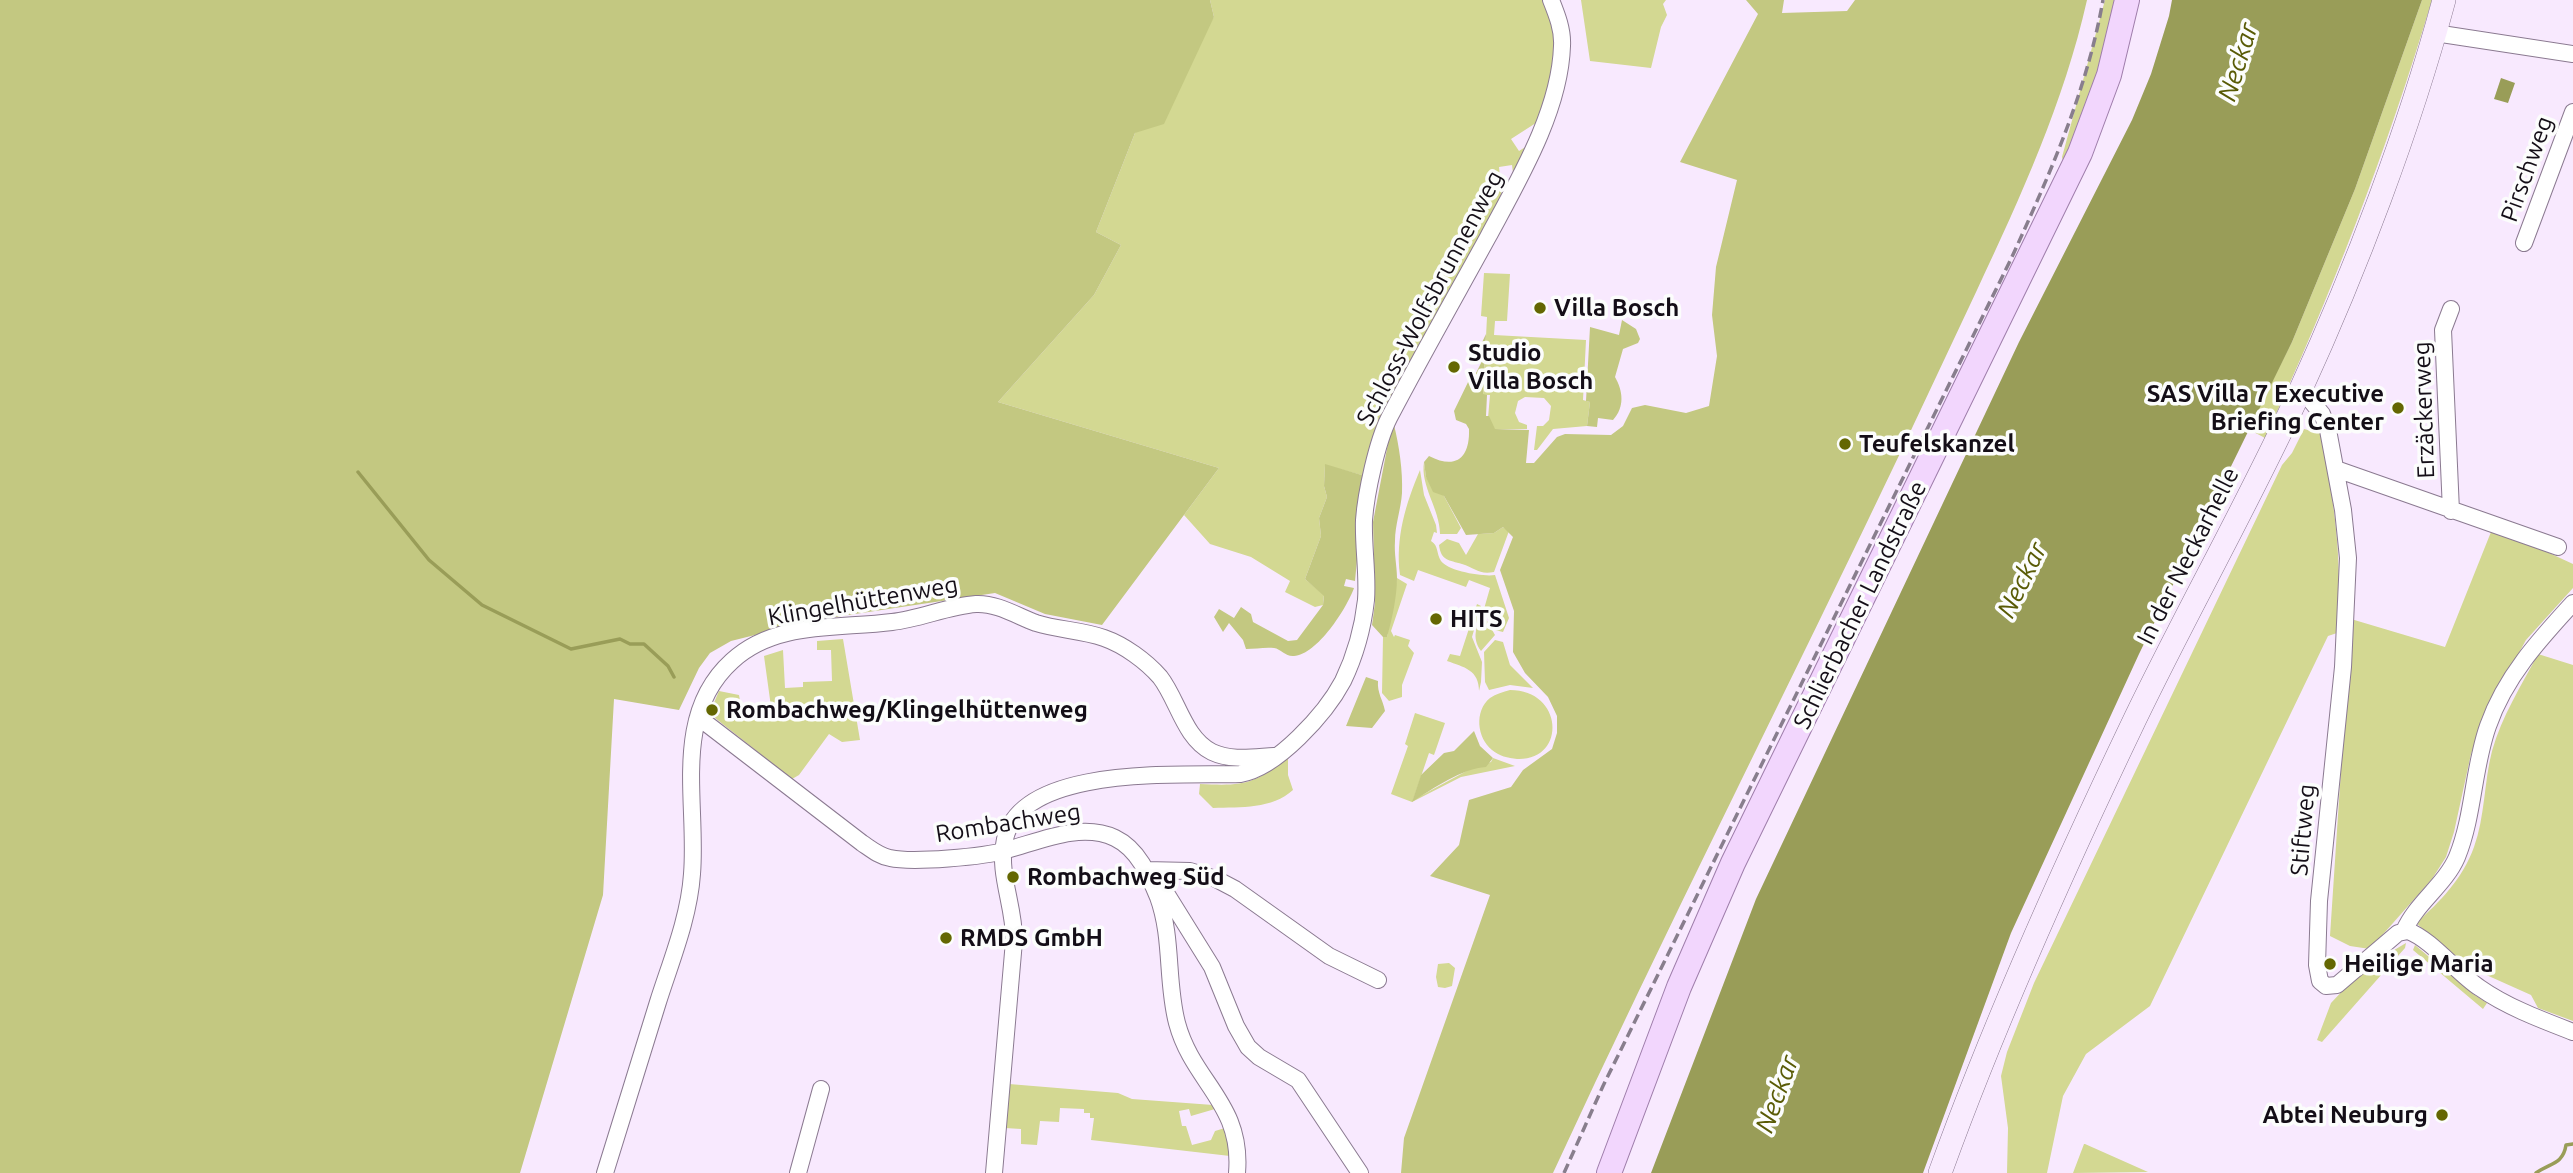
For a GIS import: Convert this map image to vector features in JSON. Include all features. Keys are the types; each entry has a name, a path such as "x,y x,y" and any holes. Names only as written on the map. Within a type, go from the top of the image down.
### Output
{"main road":[{"name":"Schlierbacher Landstraße","path":"1609,1173 1679,987 1733,863 2080,153 2109,75 2127,0"},
{"name":"In der Neckarhelle","path":"1940,1173 2032,944 2125,741 2301,389 2406,124 2444,0"}],"street":[{"name":"Schloss-Wolfsbrunnenweg","path":"993,1173 1014,933 1003,852 1014,817 1026,807 1064,789 1091,781 1146,775 1240,774 1255,771 1318,718 1333,698 1349,668 1364,612 1364,520 1382,433 1515,186 1541,129 1557,80 1562,47 1561,28 1551,0"},
{"path":"2435,33 2573,54"},
{"name":"Pirschweg","path":"2524,243 2573,111"},
{"name":"Erzäckerweg","path":"2451,309 2443,330 2451,510"},
{"name":"Stiftweg","path":"2301,389 2322,414 2336,469 2346,533 2348,577 2343,667 2319,901 2316,965 2320,981 2329,987 2343,982 2371,955 2404,931"},
{"name":"Erzäckerweg","path":"2336,469 2558,547"},
{"path":"2573,603 2530,650 2501,696 2487,727 2455,861 2446,876 2411,917 2404,931 2420,937 2470,981 2497,1000 2573,1032"},
{"name":"Klingelhüttenweg","path":"606,1173 689,897 694,841 691,764 693,733 712,688 729,664 740,654 769,639 804,629 907,620 981,604 998,607 1037,623 1090,633 1109,640 1142,661 1159,677 1195,737 1209,751 1238,758 1275,756"},
{"name":"Rombachweg","path":"698,717 830,819 884,856 909,859 981,855 1003,852 1072,833 1105,834 1117,838 1134,852 1149,877 1166,893 1212,967 1236,1026 1248,1047 1259,1058 1298,1080 1360,1173"},
{"path":"1237,1173 1238,1146 1233,1126 1193,1059 1176,1020 1167,928 1149,877 1190,871 1216,879 1235,889 1329,956 1378,980"},
{"path":"799,1173 821,1089"}],"shaded area":[{"path":"0,0 1210,0 1214,17 1164,124 1135,133 1096,232 1121,245 1094,295 998,402 1219,468 1102,625 1045,614 995,593 815,620 731,641 710,653 699,668 679,710 614,699 603,895 520,1173 0,1173"},
{"path":"1210,0 1544,0 1555,37 1549,90 1539,121 1511,139 1519,151 1527,146 1513,173 1512,165 1499,167 1502,199 1365,476 1325,465 1324,486 1327,497 1319,518 1321,536 1305,579 1324,595 1323,605 1315,607 1285,592 1290,581 1251,557 1210,544 1184,515 1219,468 998,402 1094,295 1121,245 1096,232 1135,133 1214,17"},
{"path":"1581,0 1666,0 1663,4 1667,15 1661,27 1651,68 1590,61"},
{"path":"1746,0 1784,0 1782,13 1847,11 1855,0 2087,0 2054,112 2010,219 1553,1173 1401,1173 1404,1138 1490,895 1430,876 1459,845 1469,800 1511,787 1523,770 1552,749 1557,733 1557,716 1548,697 1525,673 1513,652 1514,611 1500,570 1513,537 1503,527 1494,533 1466,535 1444,496 1433,492 1426,477 1424,462 1429,456 1447,462 1454,461 1464,454 1469,429 1466,424 1456,420 1454,411 1471,376 1474,377 1481,363 1474,359 1486,334 1483,394 1487,395 1486,416 1489,416 1495,429 1529,430 1526,463 1534,463 1557,437 1565,434 1611,435 1623,426 1632,408 1645,405 1686,413 1709,406 1717,356 1712,315 1716,267 1737,180 1680,162 1758,14"},
{"path":"2105,0 2120,0 2109,44 2064,166 2062,157"},
{"path":"2422,0 2432,0 2377,167 2313,331 2265,438 2248,429 2292,342 2355,189"},
{"path":"1484,273 1510,274 1507,321 1495,321 1494,335 1586,340 1583,400 1590,402 1587,426 1553,429 1537,450 1534,450 1537,426 1543,426 1549,420 1551,406 1544,398 1525,397 1518,401 1515,413 1519,422 1527,425 1527,429 1494,429 1488,418 1490,395 1483,395 1487,317 1481,316"},
{"path":"1622,320 1636,329 1640,339 1638,343 1623,349 1615,377 1620,388 1621,404 1613,420 1598,418 1597,427 1587,426 1590,402 1586,401 1590,327 1619,335"},
{"path":"1394,425 1400,458 1402,493 1395,535 1395,600 1387,637 1383,637 1372,625 1375,603 1373,522 1390,433"},
{"path":"2304,429 2320,433 2330,483 2338,557 2337,633 2328,636 2150,1006 2086,1054 2063,1096 2047,1173 2007,1173 2008,1128 2001,1076 2007,1052 2034,983 2282,465 2292,453"},
{"path":"1424,462 1426,477 1444,496 1461,528 1457,534 1440,534 1425,480"},
{"path":"1325,464 1365,476 1355,581 1346,579 1344,586 1354,588 1330,629 1303,654 1291,656 1274,648 1246,649 1243,640 1229,623 1223,632 1214,617 1219,609 1234,618 1241,607 1251,614 1253,622 1288,641 1297,640 1323,605 1324,596 1305,579 1321,536 1319,518 1327,497 1324,486"},
{"path":"1420,470 1424,495 1436,525 1437,533 1434,532 1431,541 1439,558 1445,565 1458,570 1495,575 1509,618 1503,632 1495,630 1484,609 1490,588 1469,580 1466,587 1418,570 1414,581 1400,575 1400,534"},
{"path":"1503,527 1509,531 1494,572 1481,572 1442,554 1439,545 1447,539 1459,543 1466,555 1478,534 1494,533"},
{"path":"2493,527 2573,564 2573,588 2526,640 2485,715 2471,754 2446,857 2432,879 2370,949 2350,946 2330,936 2351,619 2445,647"},
{"path":"1397,578 1407,584 1391,631 1394,637 1395,635 1410,640 1408,646 1414,653 1402,685 1402,697 1389,701 1382,693 1383,637 1387,637"},
{"path":"1477,604 1481,606 1472,637 1482,662 1479,691 1473,674 1447,661 1450,654 1460,656"},
{"path":"1482,612 1495,635 1481,651 1476,636"},
{"path":"843,639 860,740 842,742 829,734 799,775 792,779 715,718 713,705 719,691 739,695 743,719 772,714 764,656 783,650 785,688 803,687 803,682 832,681 831,650 817,650 817,641"},
{"path":"1495,640 1503,642 1510,665 1533,688 1510,685 1489,690 1485,682 1484,652"},
{"path":"2538,654 2573,665 2573,1021 2538,1008 2531,995 2464,965 2416,923 2450,889 2464,869 2474,847 2496,738 2512,701"},
{"path":"1366,677 1378,681 1385,711 1372,728 1346,726"},
{"path":"1510,690 1528,693 1541,701 1549,712 1551,738 1545,749 1533,757 1517,759 1498,754 1483,739 1479,724 1481,710 1490,698"},
{"path":"1415,713 1445,723 1434,755 1429,753 1413,800 1474,767 1491,762 1493,758 1515,766 1461,777 1412,802 1391,794 1408,746 1405,744"},
{"path":"1474,731 1480,746 1493,758 1486,767 1458,775 1412,802 1421,775 1444,753 1454,751"},
{"path":"1288,757 1288,775 1293,790 1276,801 1256,806 1213,808 1199,794 1200,784 1227,785 1247,782 1266,773"},
{"path":"2406,943 2405,948 2322,1042 2317,1040 2331,1003 2364,968"},
{"path":"2415,945 2487,1003 2483,1009 2413,950"},
{"path":"1449,963 1455,968 1452,986 1438,987 1438,964"},
{"path":"1009,1084 1118,1093 1132,1099 1213,1105 1215,1109 1191,1116 1189,1109 1179,1111 1182,1126 1186,1126 1192,1145 1211,1140 1215,1131 1225,1128 1230,1156 1091,1140 1094,1118 1090,1118 1090,1113 1084,1113 1084,1109 1060,1108 1059,1122 1040,1121 1037,1145 1021,1144 1021,1129 1005,1128"},
{"path":"2085,1144 2148,1172 2073,1173"}],"water":[{"name":"Neckar","path":"2172,0 2422,0 2355,189 2292,342 2139,654 2011,933 1923,1173 1651,1173 1756,899 2019,342 2132,120 2151,74"},
{"path":"2501,78 2515,83 2508,103 2494,99"}],"waterway":[{"path":"358,472 429,560 482,605 571,649 620,639 630,644 644,644 668,666 674,677"},
{"path":"2536,1173 2559,1160 2566,1145 2573,1144"}],"railway":[{"path":"1564,1173 1603,1086 2011,259 2053,165 2077,100 2103,0"}],"place":[{"name":"Villa Bosch","path":"1540,308"},
{"name":"Studio Villa Bosch","path":"1454,367"},
{"name":"SAS Villa 7 Executive Briefing Center","path":"2398,408"},
{"name":"Teufelskanzel","path":"1845,444"},
{"name":"HITS","path":"1436,619"},
{"name":"Rombachweg/Klingelhüttenweg","path":"712,710"},
{"name":"Rombachweg Süd","path":"1013,877"},
{"name":"RMDS GmbH","path":"946,938"},
{"name":"Heilige Maria","path":"2330,964"},
{"name":"Abtei Neuburg","path":"2442,1115"}]}
